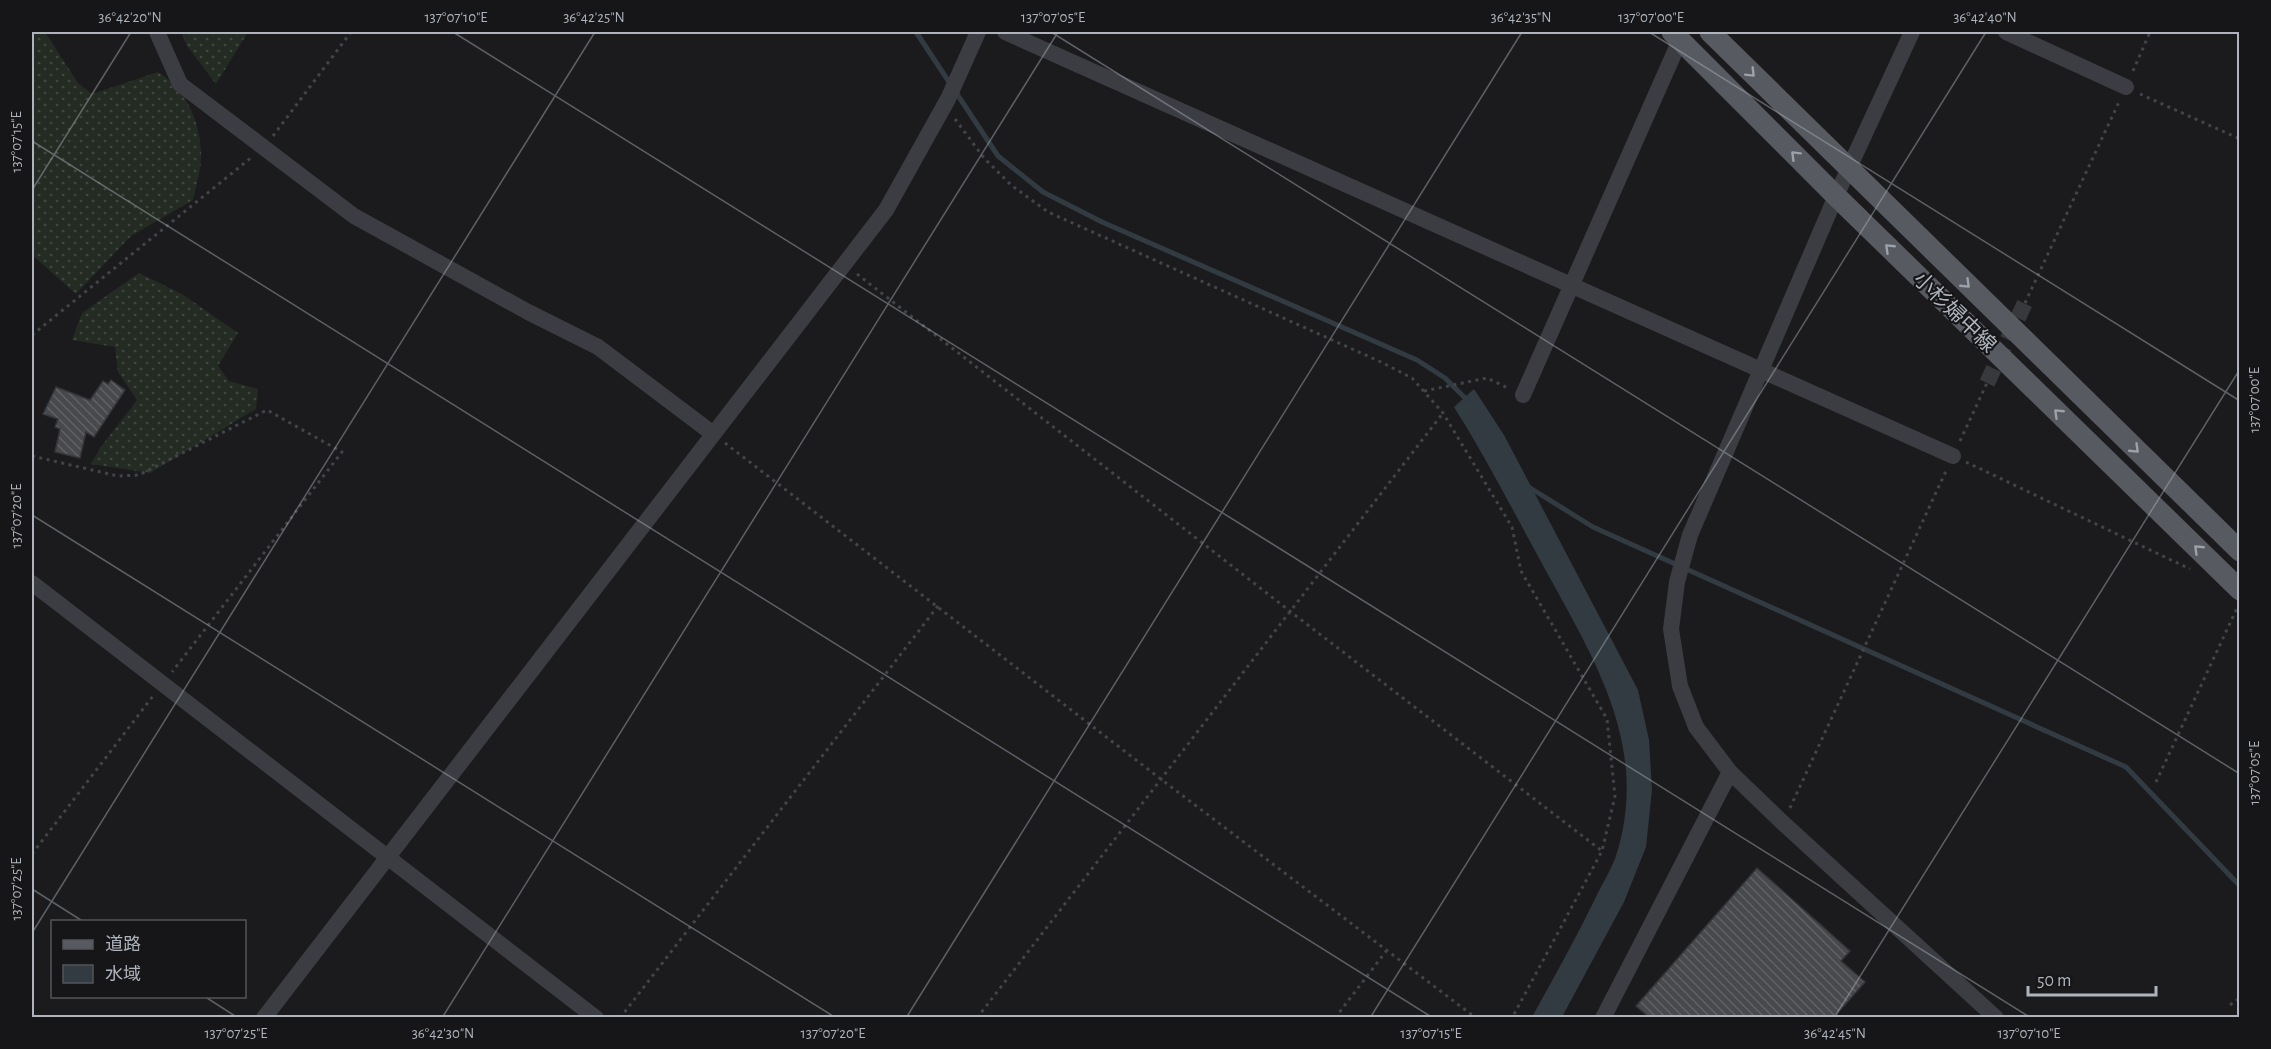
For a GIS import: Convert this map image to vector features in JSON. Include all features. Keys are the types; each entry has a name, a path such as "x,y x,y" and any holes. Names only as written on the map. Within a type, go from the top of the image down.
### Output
{"main road":[{"name":"小杉婦中線","path":"1710,32 2240,551"},
{"name":"小杉婦中線","path":"1676,36 1836,196 2240,590"}],"street":[{"path":"157,32 180,84 354,216 528,312 598,347 712,433"},
{"path":"264,1017 886,210 946,102 978,32"},
{"path":"1005,32 1953,456"},
{"path":"1912,32 1836,196 1690,535 1677,582 1671,629 1680,686 1696,727 1730,772 1996,1017"},
{"path":"2006,32 2126,87"},
{"path":"1523,395 1572,285 1676,36"},
{"path":"32,583 596,1017"},
{"path":"1603,1017 1730,772"}],"path":[{"path":"32,336 265,147 351,32"},
{"path":"2025,303 2150,32"},
{"path":"2126,87 2240,139"},
{"path":"946,102 984,158 1011,185 1048,212 1381,362 1412,378 1443,413 1512,527 1521,571 1607,719 1615,796 1602,851 1512,1017"},
{"path":"844,263 1602,851"},
{"path":"1424,391 1487,378 1523,395"},
{"path":"1783,823 1987,383"},
{"path":"32,456 118,476 139,475 267,410 342,452 32,854"},
{"path":"977,1017 1443,413"},
{"path":"712,433 1162,780 1476,1017"},
{"path":"1953,456 2194,571"},
{"path":"2156,782 2240,602"},
{"path":"620,1017 938,606"},
{"path":"1335,1017 1387,950"},
{"path":"2230,1005 2240,998"}],"shaded area":[{"path":"32,32 45,32 78,83 92,94 158,72 168,79 184,97 198,129 201,165 193,200 131,236 76,294 32,255"},
{"path":"181,32 248,32 216,84 187,46"},
{"path":"139,273 182,294 238,333 218,366 229,381 258,389 256,409 150,473 91,464 100,448 137,400 118,372 115,347 72,340 82,313"}],"water":[{"path":"1474,389 1504,435 1638,690 1649,740 1652,790 1646,847 1624,902 1562,1017 1532,1017 1581,927 1616,856 1625,815 1626,775 1621,737 1610,700 1578,629 1498,482 1454,407"}],"building":[{"path":"111,380 125,390 94,437 86,432 80,458 55,452 60,429 55,427 58,419 43,414 56,387 90,400 103,381 108,384"},
{"path":"1757,868 1850,951 1841,961 1865,982 1834,1017 1649,1017 1636,1006"}],"waterway":[{"path":"916,32 998,156 1043,192 1102,222 1417,360 1445,378 1468,401"},
{"path":"1527,486 1593,527 2126,767 2240,886"}],"tunnel":[{"path":"1987,383 2025,303"}]}
